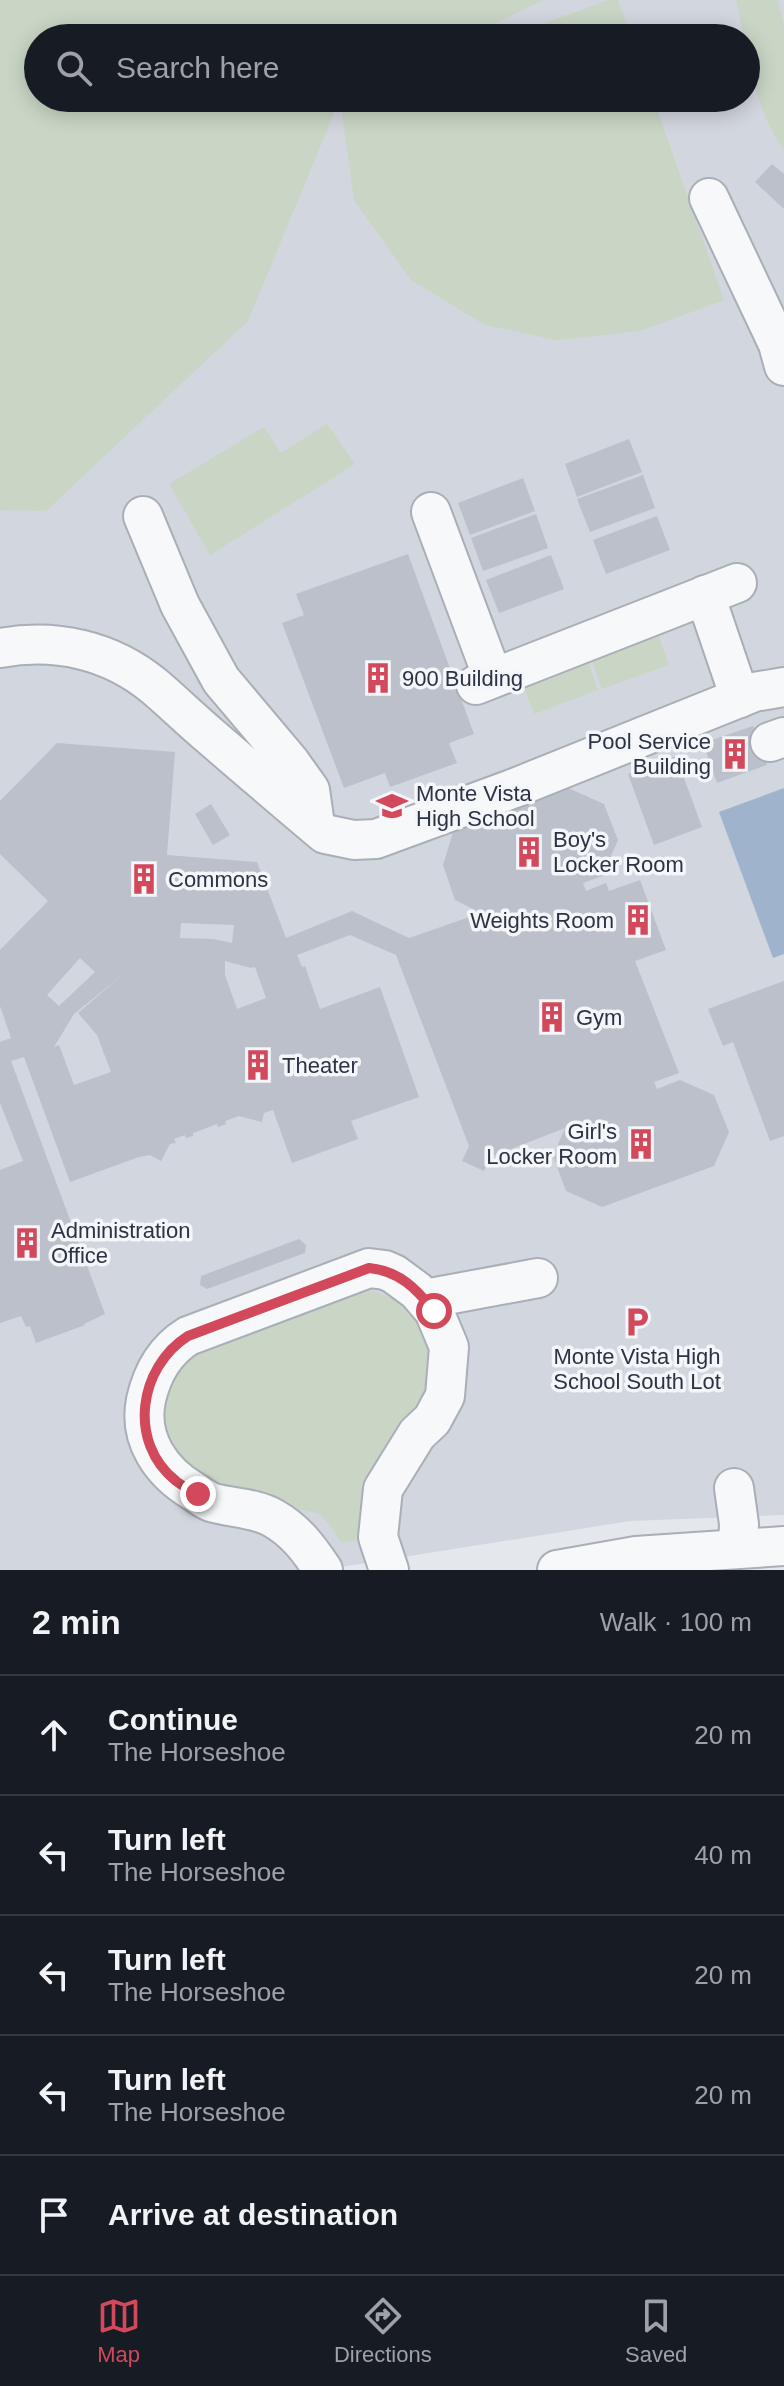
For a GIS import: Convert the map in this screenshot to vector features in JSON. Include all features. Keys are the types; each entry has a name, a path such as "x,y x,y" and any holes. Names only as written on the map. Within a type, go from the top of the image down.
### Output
{"street":[{"path":"709,198 775,308 778,344 784,366"},
{"path":"431,512 484,682 721,589 740,698"},
{"path":"143,516 180,605 221,680 310,790 315,825"},
{"path":"0,648 45,644 66,646 87,650 120,663 153,685 325,834 354,840 376,839 512,789 754,692 784,687"},
{"path":"316,1560 293,1530 270,1516 210,1502 176,1481 148,1442 144,1411 152,1377 175,1344 188,1336 369,1268 385,1270 408,1282 425,1299 442,1325 449,1347 445,1396 432,1420 417,1434 383,1489 384,1553"},
{"path":"425,1299 538,1278"},
{"path":"734,1488 739,1524 738,1547"},
{"path":"557,1570 636,1556 784,1546"}],"shaded area":[{"name":"Monte Vista High School","path":"0,0 784,0 784,1515 630,1521 322,1570 0,1570"}],"green space":[{"path":"0,0 544,0 493,24 24,24 24,112 335,112 248,321 46,511 0,510"},
{"path":"609,0 618,0 627,24 542,24"},
{"path":"736,0 778,0 784,27 784,150 760,102 760,24 741,24"},
{"path":"342,112 658,112 724,300 640,331 557,340 485,325 411,280 354,200"},
{"path":"327,424 355,464 210,555 169,484 264,427 281,453"},
{"path":"647,604 669,665 602,689 580,628"},
{"path":"576,628 598,690 534,714 511,652"},
{"path":"373,1291 413,1309 429,1340 432,1378 364,1539 341,1543 318,1513 251,1502 222,1489 192,1471 167,1442 162,1424 165,1394 181,1364 200,1347 339,1297"}],"water":[{"path":"784,788 784,954 773,958 719,812"}],"building":[{"path":"772,164 784,174 784,209 755,182"},
{"path":"629,439 642,472 577,497 565,464"},
{"path":"643,475 655,508 590,532 577,499"},
{"path":"523,478 535,511 470,535 458,503"},
{"path":"536,514 548,548 483,571 471,538"},
{"path":"657,516 670,550 606,574 593,540"},
{"name":"900 Building","path":"408,554 474,734 449,743 457,763 390,787 385,773 344,788 282,623 304,615 296,594"},
{"path":"551,555 564,589 499,613 486,580"},
{"name":"Pool Service Building","path":"753,726 767,765 717,783 703,743"},
{"path":"57,743 175,752 167,855 257,862 286,938 352,911 409,938 481,913 455,900 443,865 454,829 566,787 604,804 618,840 602,876 583,883 586,891 606,883 609,891 640,880 666,950 635,961 679,1073 654,1082 657,1089 680,1080 714,1095 729,1132 714,1166 602,1207 566,1191 553,1156 565,1128 491,1157 484,1171 462,1161 469,1146 396,955 350,935 297,955 302,967 305,966 320,1009 380,987 419,1097 351,1121 358,1139 292,1163 273,1110 264,1113 262,1122 239,1116 218,1127 217,1124 193,1133 193,1136 174,1139 176,1143 170,1144 161,1161 150,1155 139,1157 70,1182 24,1057 11,1061 105,1314 36,1343 30,1326 26,1327 21,1316 0,1323 0,1170 23,1161 0,1103 0,1042 11,1038 0,1006 0,950 48,901 0,854 0,801","holes":["181,923 234,925 232,943 180,938","80,958 95,972 59,1006 47,995","225,961 255,967 266,998 237,1009 225,975","121,976 78,1013 97,1035 111,1072 74,1085 59,1045 54,1047 74,1014"]},
{"path":"676,756 702,827 654,845 628,774"},
{"path":"211,804 230,835 213,845 195,814"},
{"path":"784,981 784,1136 770,1141 733,1042 723,1046 708,1009"},
{"path":"299,1239 306,1245 305,1253 207,1289 200,1285 201,1276"}],"place":[{"name":"900 Building","path":"378,678"},
{"name":"Pool Service Building","path":"735,754"},
{"name":"Monte Vista High School","path":"392,806"},
{"name":"Boy's Locker Room","path":"529,852"},
{"name":"Commons","path":"144,879"},
{"name":"Weights Room","path":"638,920"},
{"name":"Gym","path":"552,1017"},
{"name":"Theater","path":"258,1065"},
{"name":"Girl's Locker Room","path":"641,1144"},
{"name":"Administration Office","path":"27,1243"},
{"name":"Monte Vista High School South Lot","path":"637,1322"}],"route":[{"path":"198,1494 166,1471 148,1442 145,1431 144,1411 152,1377 175,1344 188,1336 369,1268 385,1270 408,1282 434,1311"}]}
